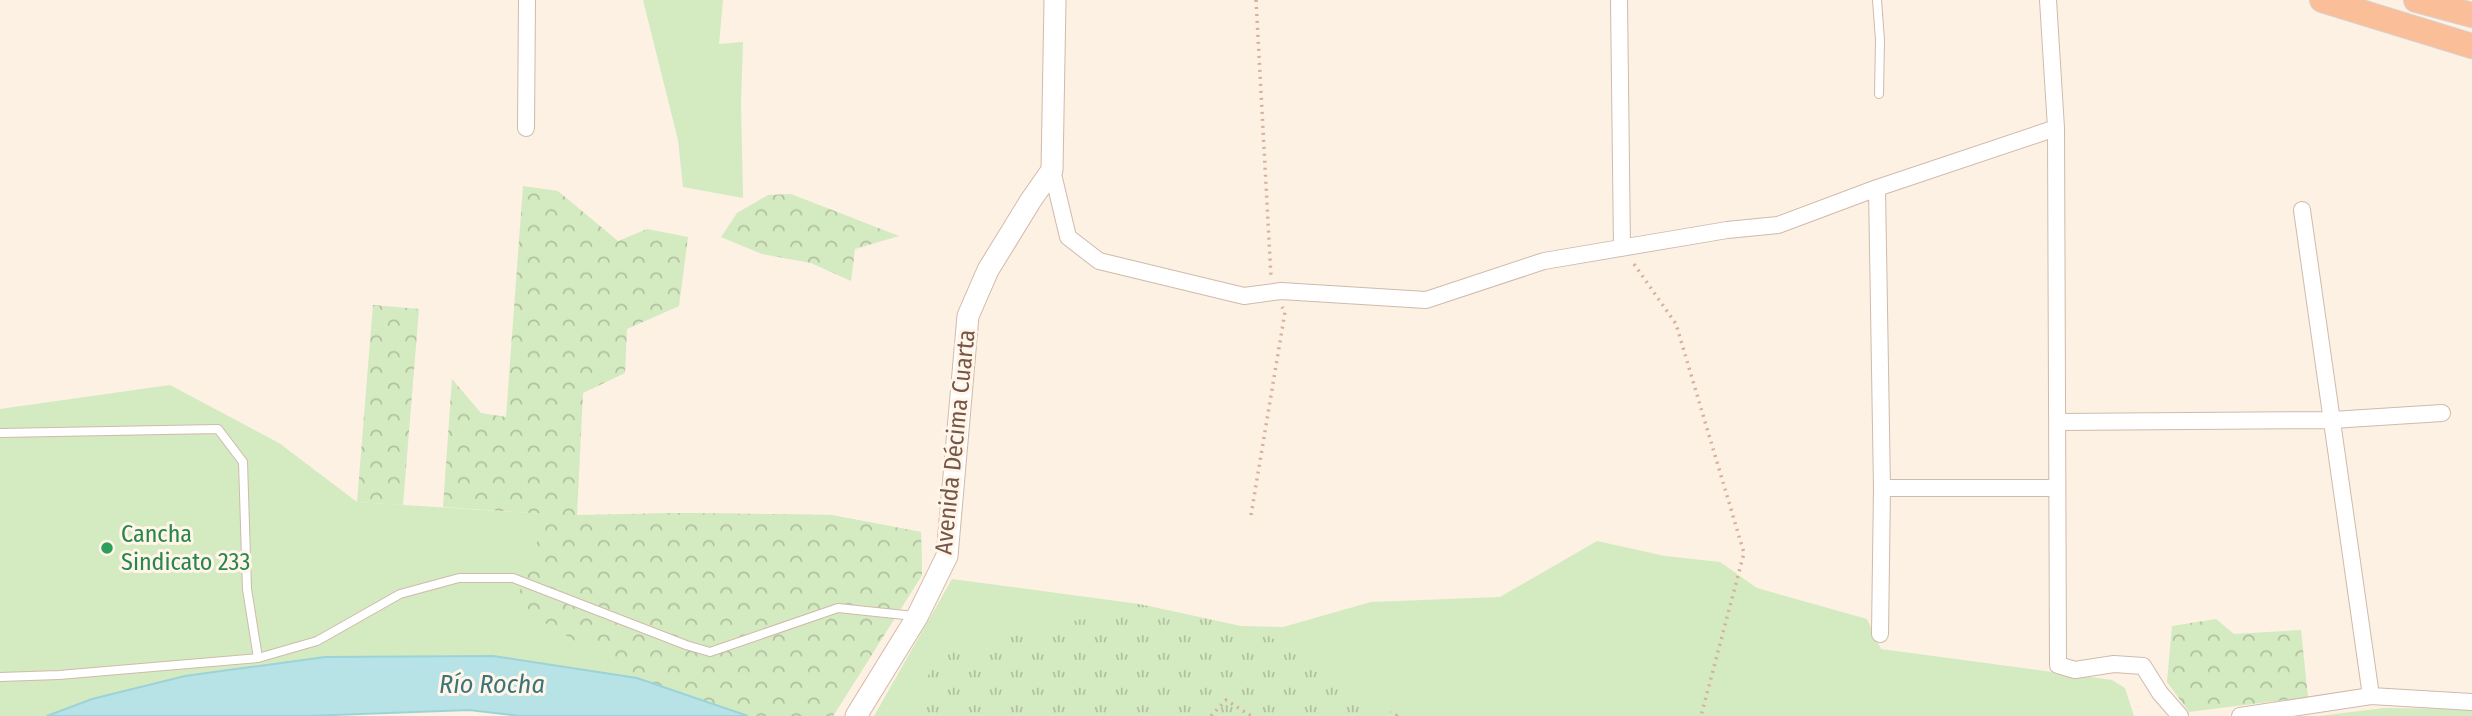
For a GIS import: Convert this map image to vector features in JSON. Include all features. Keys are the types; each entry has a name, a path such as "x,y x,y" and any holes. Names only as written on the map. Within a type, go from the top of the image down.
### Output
{"highway":[{"path":"2322,0 2472,46"},
{"path":"2416,0 2472,15"}],"main road":[{"path":"1052,170 1055,0"},
{"name":"Avenida Décima Cuarta","path":"856,716 917,617 947,556 968,317 988,270 1052,170"}],"street":[{"path":"526,128 527,0"},
{"path":"1619,0 1622,248"},
{"path":"2048,0 2056,128 2059,665 2075,670 2114,664 2143,666 2160,693 2180,716"},
{"path":"1052,170 1068,237 1099,261 1244,296 1272,292 1426,300 1545,261 1727,230 1778,225 1877,188 2056,128"},
{"path":"1877,188 1882,488 1880,634"},
{"path":"2302,210 2371,696"},
{"path":"2058,422 2332,420 2442,413"},
{"path":"1882,488 2056,488"},
{"path":"2240,716 2371,696 2472,702"}],"lane":[{"path":"1877,0 1880,40 1879,94"},
{"path":"0,433 218,429 243,462 247,589 258,658"},
{"path":"0,677 59,675 258,658 317,641 400,594 459,578 513,578 710,652 838,608 917,617"}],"path":[{"path":"1251,515 1285,312 1272,292 1256,0"},
{"path":"1622,248 1676,324 1744,553 1701,716"},
{"path":"1211,716 1226,700 1251,716"}],"green space":[{"path":"643,0 723,0 719,44 743,42 743,198 683,187 678,140"},
{"path":"523,186 558,191 618,241 647,229 688,237 679,306 627,329 625,373 583,393 577,515 831,515 921,532 922,575 833,716 748,716 637,678 515,605 547,514 443,507 452,379 481,413 506,417"},
{"path":"791,194 899,236 855,249 851,281 811,263 762,254 721,237 737,213 768,195"},
{"path":"373,305 419,309 403,505 357,502"},
{"path":"170,385 279,443 357,502 577,516 678,513 831,515 921,532 922,575 833,716 748,716 637,678 493,656 325,657 184,676 92,699 47,716 0,716 0,409"},
{"path":"1597,541 1665,556 1720,562 1757,588 1867,619 1881,649 2112,680 2125,688 2134,716 874,716 952,579 1139,604 1240,626 1283,627 1371,602 1500,597"},
{"path":"1139,604 1240,626 1267,635 1398,716 905,716 934,665 950,653"},
{"path":"2216,619 2234,634 2301,630 2308,697 2189,712 2167,682 2172,626"},
{"path":"2384,708 2472,709 2472,716 2319,716"}],"water":[{"name":"Río Rocha","path":"493,656 637,678 748,716 520,716 469,710 307,716 47,716 92,699 185,676 325,657"}],"place":[{"name":"Cancha Sindicato 233","path":"107,548"}]}
